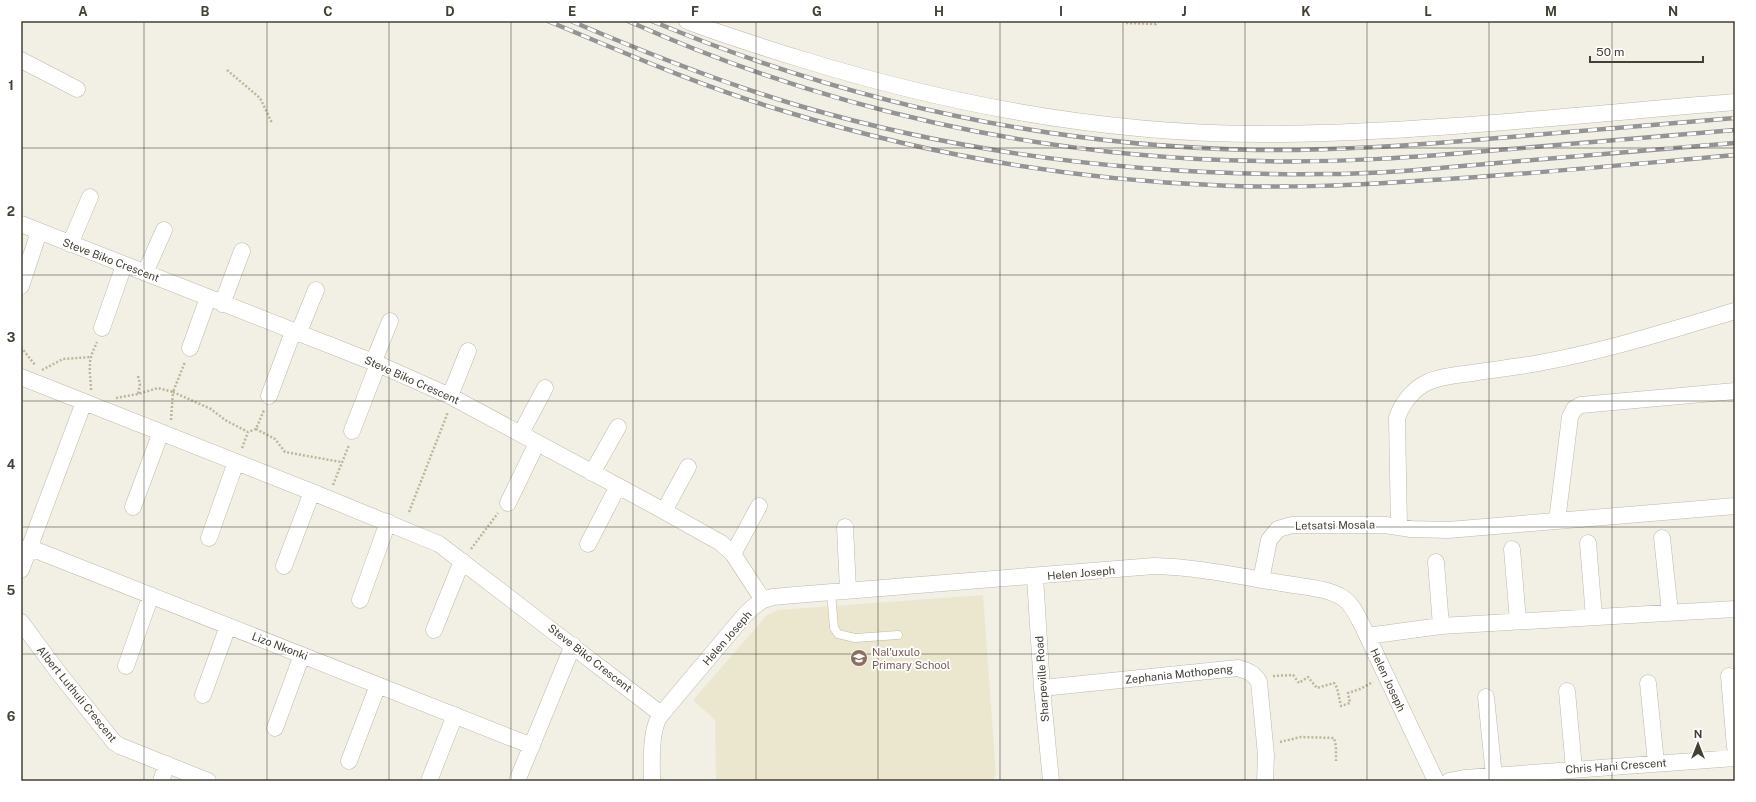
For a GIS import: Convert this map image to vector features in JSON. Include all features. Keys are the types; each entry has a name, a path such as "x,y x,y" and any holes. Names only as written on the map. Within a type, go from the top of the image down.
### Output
{"street":[{"path":"687,21 717,33 905,89 972,104 1049,118 1147,129 1281,134 1356,131 1507,122 1735,102"},
{"path":"21,60 77,89"},
{"path":"70,244 90,197"},
{"name":"Steve Biko Crescent","path":"21,224 124,266 376,364 450,396 521,433 721,543 733,554 763,600"},
{"path":"145,273 164,230"},
{"path":"21,286 39,232"},
{"path":"190,348 242,251"},
{"path":"102,328 124,266"},
{"path":"269,396 316,290"},
{"path":"1399,527 1397,418 1404,404 1412,393 1420,386 1446,376 1533,364 1576,356 1622,345 1735,311"},
{"path":"352,431 390,321"},
{"path":"450,396 468,351"},
{"name":"Steve Biko Crescent","path":"21,377 87,396 161,432 388,522 439,544 661,714"},
{"path":"521,433 546,388"},
{"path":"1557,521 1570,417 1577,407 1581,405 1735,391"},
{"path":"21,570 28,548 87,396"},
{"path":"592,472 618,427"},
{"path":"133,507 161,432"},
{"path":"508,503 537,443"},
{"path":"209,538 236,462"},
{"path":"664,511 688,466"},
{"path":"588,544 618,486"},
{"path":"284,566 319,495"},
{"path":"733,554 759,506"},
{"name":"Letsatsi Mosala","path":"1262,580 1269,540 1278,529 1292,525 1385,525 1448,530 1735,506"},
{"path":"360,600 388,522"},
{"path":"845,527 848,590"},
{"path":"1662,538 1670,612"},
{"path":"1588,543 1594,617"},
{"name":"Lizo Nkonki","path":"28,548 151,595 532,746"},
{"path":"1512,549 1518,621"},
{"path":"434,630 462,561"},
{"path":"1436,562 1441,626"},
{"name":"Helen Joseph","path":"661,714 691,681 743,617 763,600 773,597 848,590 1035,577 1154,566 1184,568 1322,590 1342,597 1349,602 1386,675 1436,781"},
{"name":"Sharpeville Road","path":"1035,577 1042,688 1051,781"},
{"path":"126,666 151,595"},
{"path":"1367,636 1441,626 1735,609"},
{"name":"Albert Luthuli Crescent","path":"21,622 58,672 114,742 120,746 208,781"},
{"path":"203,695 228,626"},
{"path":"517,781 573,646"},
{"path":"275,728 302,655"},
{"name":"Zephania Mothopeng","path":"1042,688 1238,668 1248,671 1256,676 1259,682"},
{"path":"1729,676 1735,747"},
{"path":"1259,682 1267,766 1265,781"},
{"path":"1648,683 1656,763"},
{"path":"349,761 378,685"},
{"path":"1567,691 1574,769"},
{"path":"1486,697 1494,776"},
{"path":"652,781 652,756 655,727 661,714"},
{"path":"429,781 455,715"},
{"name":"Chris Hani Crescent","path":"1449,781 1494,776 1547,776 1574,769 1735,758"},
{"path":"161,781 167,764"}],"lane":[{"path":"831,592 834,628 838,634 855,638 898,635"}],"path":[{"path":"1123,21 1124,23 1156,24 1158,21"},
{"path":"227,70 260,98 272,123"},
{"path":"87,396 92,378 90,365 91,357 102,328"},
{"path":"21,347 39,372 63,359 91,357"},
{"path":"161,432 170,423 173,392 190,348"},
{"path":"138,376 140,384 138,394"},
{"path":"110,398 138,394 158,388 173,392 211,409 225,420 248,432 256,429 269,396"},
{"path":"87,396 97,393"},
{"path":"408,512 448,412 450,396"},
{"path":"256,429 275,439 285,452 341,462"},
{"path":"319,495 341,462 352,431"},
{"path":"462,561 487,525 508,503"},
{"path":"1259,682 1271,676 1293,675 1299,683 1308,677 1317,688 1334,683 1337,688 1341,706 1350,703 1348,693 1360,689 1386,675"},
{"path":"1265,744 1301,737 1334,738 1336,746 1336,761"}],"shaded area":[{"name":"Nal'uxulo Primary School","path":"983,595 996,774 993,781 716,781 715,720 693,700 767,615 778,610"}],"railway":[{"path":"548,21 666,70 756,103 839,127 944,152 997,162 1104,177 1212,185 1267,187 1322,186 1507,175 1735,155"},
{"path":"571,21 627,45 742,88 800,106 864,123 929,138 994,150 1060,160 1126,167 1258,174 1368,173 1433,169 1735,143"},
{"path":"628,21 703,52 780,80 858,104 937,123 1017,139 1097,150 1178,158 1260,161 1379,159 1735,130"},
{"path":"652,21 725,49 798,74 872,96 948,114 1023,129 1177,147 1255,150 1316,150 1376,147 1468,141 1735,118"}],"place":[{"name":"Nal'uxulo Primary School","path":"859,658"}]}
